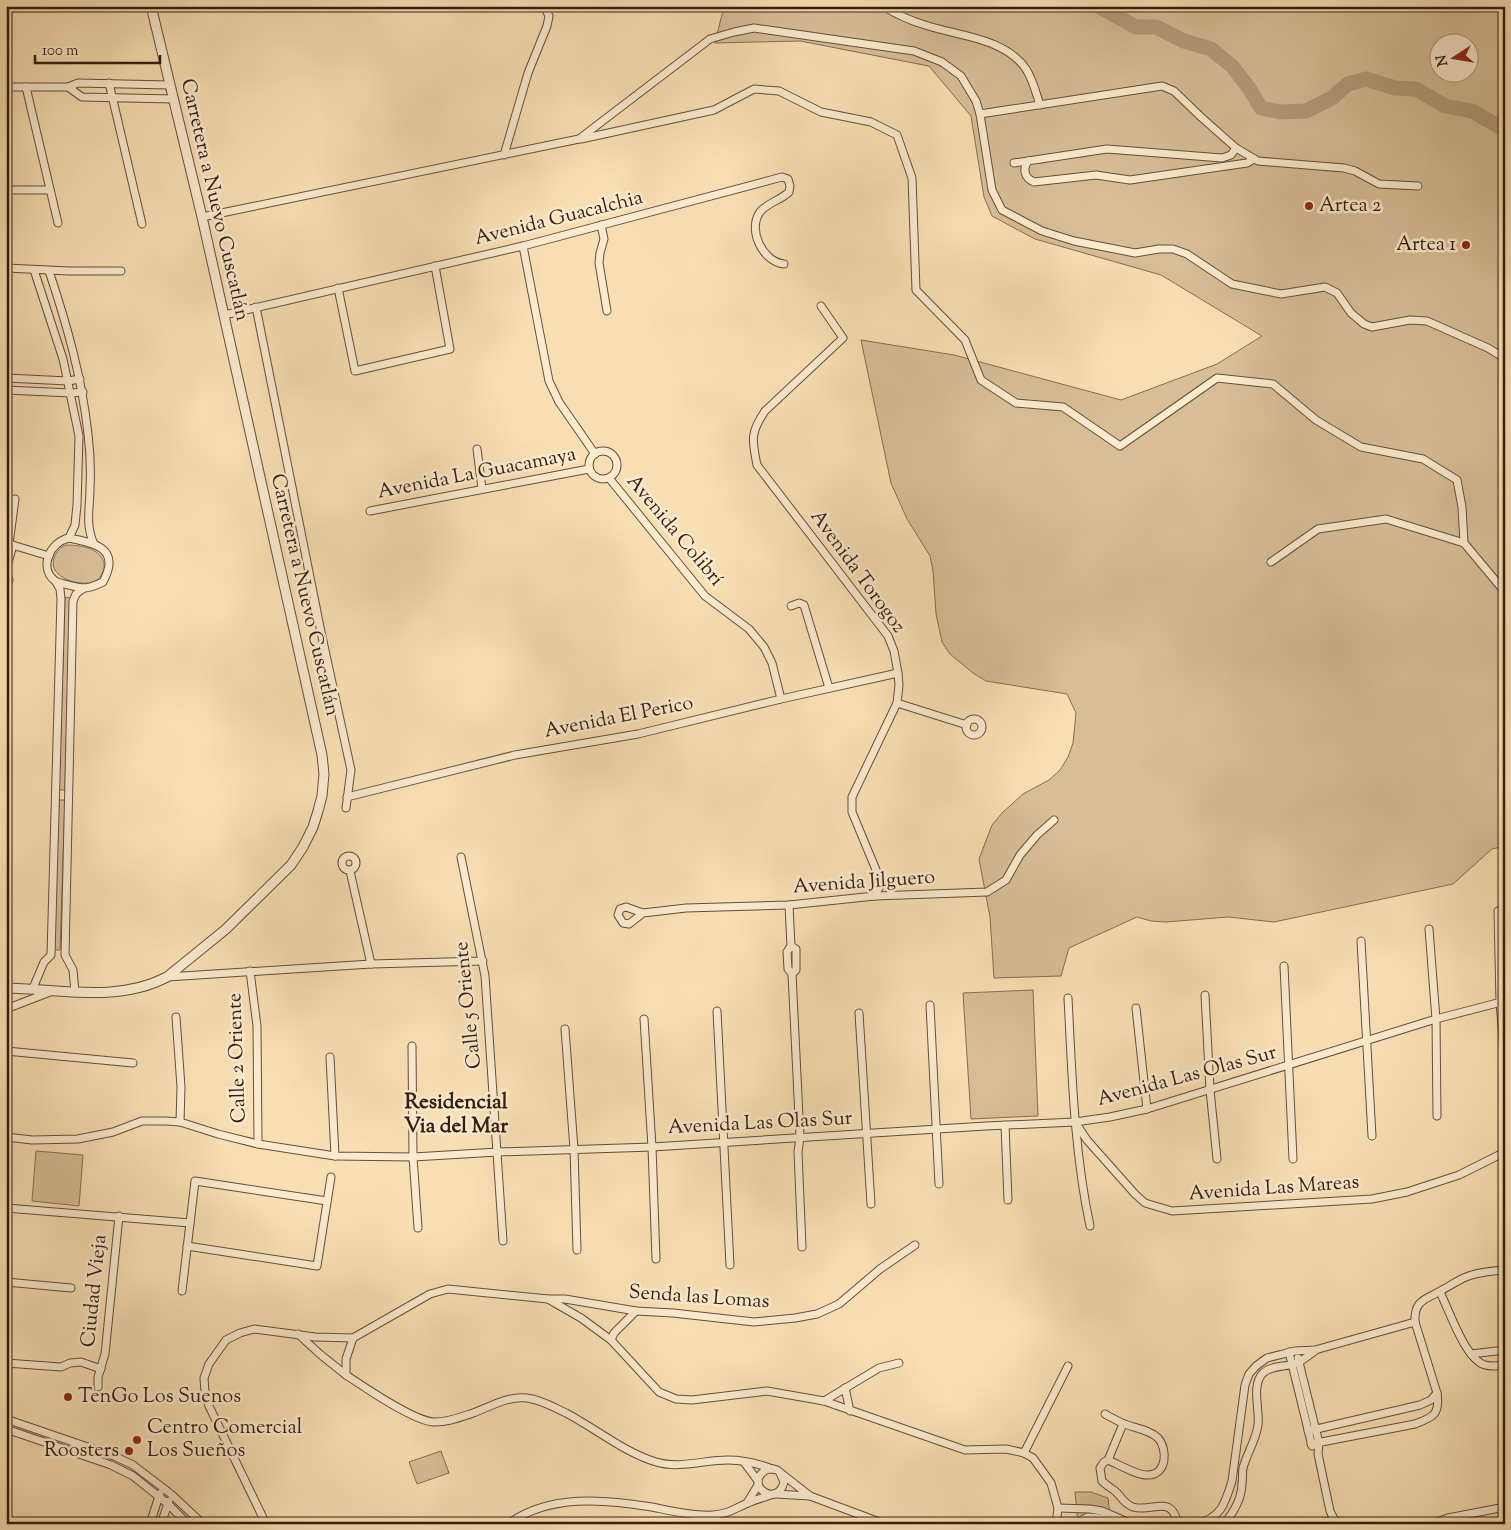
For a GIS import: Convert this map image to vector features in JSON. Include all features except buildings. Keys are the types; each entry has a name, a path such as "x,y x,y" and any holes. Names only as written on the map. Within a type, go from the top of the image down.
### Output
{"street":[{"name":"Carretera a Nuevo Cuscatlán","path":"6,988 108,992 134,990 156,983 167,977 226,929 291,865 313,827 322,796 324,780 322,755 202,217 151,6"},
{"path":"504,154 528,73 547,26 549,16 544,6"},
{"path":"883,6 924,25 989,42 1004,49 1017,58 1026,69 1040,105"},
{"path":"579,139 710,39 734,32 754,28 914,51 942,62 961,76 968,86 976,100 980,114 994,196 1002,210 1022,222 1042,231 1074,241 1116,250 1135,253 1173,249 1187,254 1232,284 1280,294 1325,287 1337,293 1351,313 1364,324 1372,327 1410,320 1427,321 1488,348 1501,356 1505,362"},
{"path":"6,88 68,87 78,83 169,85"},
{"path":"109,83 142,224"},
{"path":"980,114 1162,86 1174,90 1236,148 1263,163 1344,168 1355,171 1379,184 1418,186"},
{"path":"26,87 58,223"},
{"path":"68,87 82,97 173,99"},
{"path":"202,217 714,110 754,89 779,91 821,112 871,122 897,135 912,178 916,290 965,340 981,380 1016,404 1063,407 1120,446 1217,378 1272,384 1316,420 1360,447 1423,459 1457,480 1462,506 1464,543"},
{"path":"1014,163 1107,149 1222,158 1231,155 1236,148"},
{"path":"1028,161 1024,169 1029,179 1034,182 1096,175 1130,180 1247,163 1254,159"},
{"name":"Avenida Guacalchia","path":"224,315 523,246 782,177 788,179 789,192 760,212 756,226 758,241 768,257 774,263 784,264"},
{"path":"6,190 50,190"},
{"path":"602,225 604,239 599,264 607,311"},
{"path":"523,246 549,381 560,402 595,454"},
{"path":"338,288 356,371 450,348 434,266"},
{"path":"6,268 49,271 120,271"},
{"path":"34,270 61,351 71,393 78,436 79,465 75,525 69,538"},
{"path":"49,271 70,336 80,379 89,436 90,488 88,523 94,544"},
{"name":"Avenida Torogoz","path":"822,306 843,338 765,411 756,424 752,441 757,465 888,636 894,651 899,685 897,703 852,797 852,812 879,877 879,888 875,896"},
{"path":"256,307 350,770 346,808"},
{"path":"6,378 80,379"},
{"path":"6,390 82,392"},
{"path":"477,449 482,489"},
{"path":"608,452 615,458 615,472 609,478 597,478 589,469 590,460 595,454 608,452"},
{"name":"Avenida La Guacamaya","path":"370,511 589,469"},
{"name":"Avenida Colibrí","path":"609,478 705,596 749,629 759,641 772,663 781,699"},
{"path":"6,589 9,580 6,570 15,500"},
{"path":"1271,562 1318,529 1386,519 1464,543 1505,592"},
{"path":"51,955 61,599 60,589 50,572 49,556 50,551 58,542 69,538 103,548 108,554 109,564 103,582 84,588 76,594 72,601 65,956"},
{"path":"10,544 49,556"},
{"path":"56,582 84,588"},
{"path":"791,606 799,603 804,605 829,688"},
{"name":"Avenida El Perico","path":"347,797 515,755 638,734 898,673"},
{"path":"897,703 967,725"},
{"path":"55,793 68,794"},
{"name":"Avenida Jilguero","path":"643,913 686,908 789,905 875,896 987,892 1006,880 1020,855 1037,835 1054,820"},
{"name":"Calle 5 Oriente","path":"461,857 484,961 503,1241"},
{"path":"350,871 372,964"},
{"path":"789,905 791,946 796,949 796,970 792,974 800,1137 798,1152 802,1247"},
{"path":"1498,911 1505,1064"},
{"path":"1429,930 1436,1019 1437,1116"},
{"path":"1361,940 1372,1136"},
{"path":"33,988 44,962 51,955 60,953 65,956 73,970 75,992"},
{"path":"167,977 372,964 484,961"},
{"path":"1284,966 1293,1159"},
{"name":"Calle 2 Oriente","path":"250,971 257,1026 258,1144"},
{"path":"6,1009 54,990"},
{"path":"1205,995 1210,1090 1217,1159"},
{"path":"1068,998 1075,1122 1081,1184 1090,1226"},
{"name":"Avenida Las Olas Sur","path":"6,1137 32,1140 78,1139 113,1132 142,1121 180,1122 258,1144 335,1156 413,1156 652,1147 1075,1122 1147,1109 1289,1066 1366,1040 1502,1002"},
{"path":"930,1005 939,1184"},
{"path":"1136,1008 1147,1109"},
{"path":"718,1011 730,1265"},
{"path":"859,1013 871,1204"},
{"path":"176,1017 181,1087 180,1122"},
{"path":"644,1019 652,1147 656,1259"},
{"path":"565,1029 574,1149 577,1250"},
{"path":"412,1046 413,1156 418,1228"},
{"path":"6,1051 133,1063"},
{"path":"330,1057 335,1156"},
{"name":"Avenida Las Mareas","path":"1075,1122 1087,1140 1135,1194 1145,1203 1172,1212 1372,1199 1408,1192 1459,1175 1505,1152"},
{"path":"1005,1125 1008,1200"},
{"path":"187,1246 317,1266 331,1177"},
{"path":"182,1291 194,1181 327,1201"},
{"path":"6,1208 190,1223"},
{"name":"Ciudad Vieja","path":"98,1387 98,1377 106,1354 119,1216"},
{"name":"Senda las Lomas","path":"353,1338 430,1294 448,1289 564,1299 636,1311 754,1322 817,1314 839,1304 880,1269 915,1245"},
{"path":"1311,1444 1415,1424 1429,1419 1435,1414 1438,1404 1437,1394 1415,1322 1415,1312 1421,1301 1466,1277 1505,1270"},
{"path":"6,1282 71,1288"},
{"path":"1440,1292 1466,1347 1477,1361 1484,1365 1505,1365"},
{"path":"548,1299 581,1318 611,1340 659,1392 676,1399 692,1400 767,1391 824,1401 965,1450 1006,1449 1024,1453 1033,1458 1051,1483 1058,1508 1056,1524"},
{"path":"611,1340 614,1333 636,1311"},
{"path":"1196,1524 1213,1517 1222,1508 1228,1496 1232,1481 1245,1385 1249,1374 1256,1366 1267,1358 1292,1352 1315,1350 1415,1322"},
{"path":"266,1524 209,1406 204,1378 208,1364 226,1340 240,1332 254,1329 315,1337 353,1338 346,1359 346,1375"},
{"path":"298,1334 320,1355 346,1375 374,1394 419,1418 432,1422 462,1417 508,1398 527,1398 546,1403 656,1462 674,1465 728,1460 772,1469 810,1496 885,1524"},
{"path":"1224,1524 1239,1502 1242,1470 1258,1424 1259,1406 1257,1391 1259,1380 1263,1373 1271,1368 1296,1363 1315,1350"},
{"path":"1471,1354 1505,1350"},
{"path":"1292,1352 1316,1429 1319,1443 1318,1454 1330,1510 1334,1519 1342,1524"},
{"path":"6,1363 61,1367 70,1363 82,1362 101,1369"},
{"path":"824,1401 879,1368 899,1363"},
{"path":"1296,1363 1311,1444 1318,1454"},
{"path":"1024,1453 1068,1366"},
{"path":"845,1388 850,1410"},
{"path":"1308,1431 1420,1405 1431,1400 1437,1394"},
{"path":"1105,1414 1123,1424 1154,1435 1160,1440 1165,1454 1164,1462 1160,1469 1148,1476 1108,1460"},
{"path":"6,1419 114,1456 133,1465 171,1494 203,1524"},
{"path":"1123,1424 1108,1460 1100,1468 1102,1481 1127,1504 1142,1508 1162,1506 1170,1508 1176,1514 1178,1524"},
{"path":"6,1429 111,1465 133,1476 159,1496 188,1524"},
{"path":"744,1462 764,1493 810,1496"},
{"path":"747,1503 758,1483 759,1477 764,1471 772,1469"},
{"path":"508,1524 528,1512 553,1504 594,1500 620,1502 684,1513 714,1515 732,1511 747,1503 775,1494 783,1487 784,1482 780,1473"},
{"path":"150,1524 163,1488"},
{"path":"161,1524 171,1494"},
{"path":"1431,1524 1448,1518 1505,1507"},
{"path":"1058,1508 1102,1511 1132,1524"},
{"path":"1074,1524 1088,1517 1102,1518 1111,1516"},
{"path":"1321,1524 1334,1519"}],"shaded area":[{"path":"724,6 1505,6 1505,846 1492,849 1453,884 1274,922 1228,917 1166,922 1151,921 1137,917 1069,948 1061,976 994,978 990,917 979,859 992,825 1002,813 1023,794 1049,780 1060,770 1068,757 1073,743 1076,713 1067,694 986,681 950,654 942,642 936,614 930,556 907,519 891,483 861,340 954,355 1121,400 1217,364 1262,336 1161,275 1035,239 992,216 984,197 971,116 929,66 800,41 715,43"},
{"path":"67,545 92,549 101,556 104,568 98,579 89,583 82,583 67,580 60,576 53,565 54,558 62,547"},
{"path":"65,598 70,598 65,790 59,790"},
{"path":"59,800 65,800 60,950 54,950"},
{"path":"1033,990 1038,1116 971,1119 963,993"},
{"path":"36,1151 83,1155 79,1206 32,1201"},
{"path":"441,1451 449,1473 417,1484 409,1462"},
{"path":"1075,1492 1091,1492 1108,1498 1111,1524 1078,1524"}],"waterway":[{"path":"1098,6 1136,27 1156,27 1184,41 1211,49 1232,66 1261,108 1280,112 1306,111 1332,98 1348,84 1366,79 1395,88 1416,89 1445,106 1472,111 1505,130"}],"place":[{"name":"Artea 2","path":"1309,206"},
{"name":"Artea 1","path":"1466,245"},
{"name":"TenGo Los Suenos","path":"68,1397"},
{"name":"Centro Comercial Los Sueños","path":"137,1440"},
{"name":"Roosters","path":"129,1451"}],"district":[{"name":"Residencial Via del Mar","path":"456,1115"}]}
